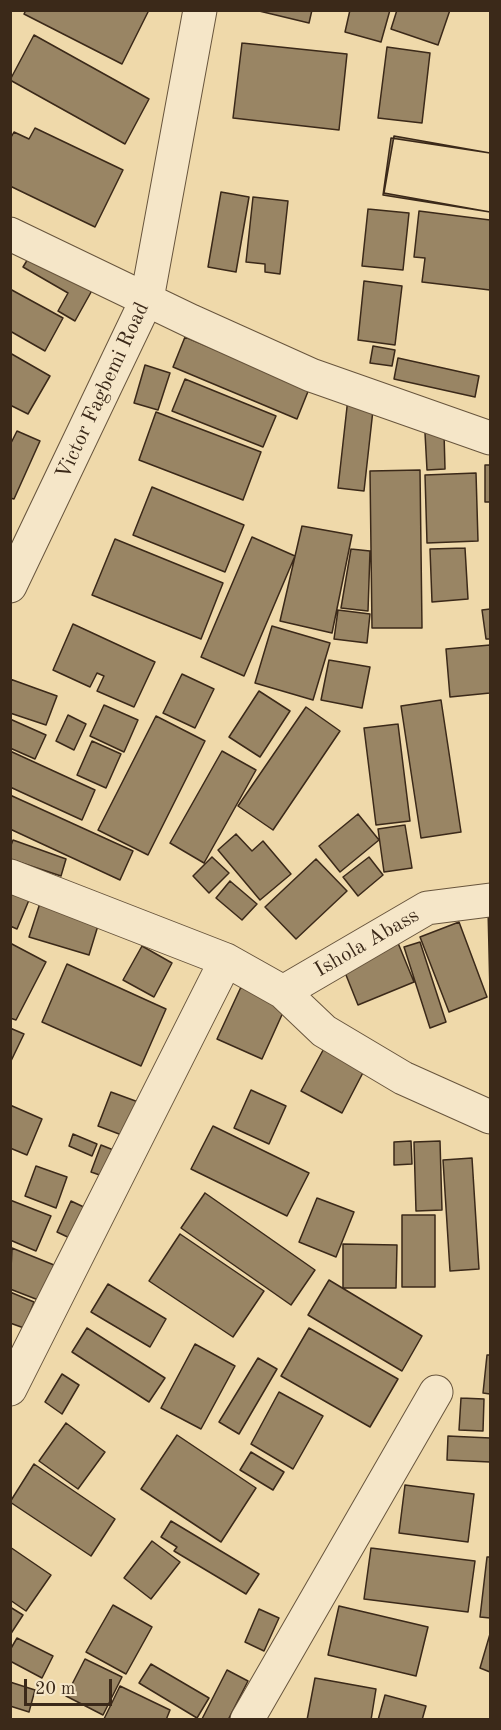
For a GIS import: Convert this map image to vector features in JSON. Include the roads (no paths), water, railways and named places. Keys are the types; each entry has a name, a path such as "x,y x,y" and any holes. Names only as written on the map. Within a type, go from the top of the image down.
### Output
{"street":[{"name":"Victor Fagbemi Road","path":"10,586 147,299 200,10"},
{"path":"10,234 191,321 311,375 490,438"},
{"path":"10,876 226,960 283,992 324,1031 403,1078 490,1117"},
{"name":"Ishola Abass","path":"283,992 427,908 490,900"},
{"path":"10,1389 226,960"},
{"path":"247,1719 436,1392"}]}
